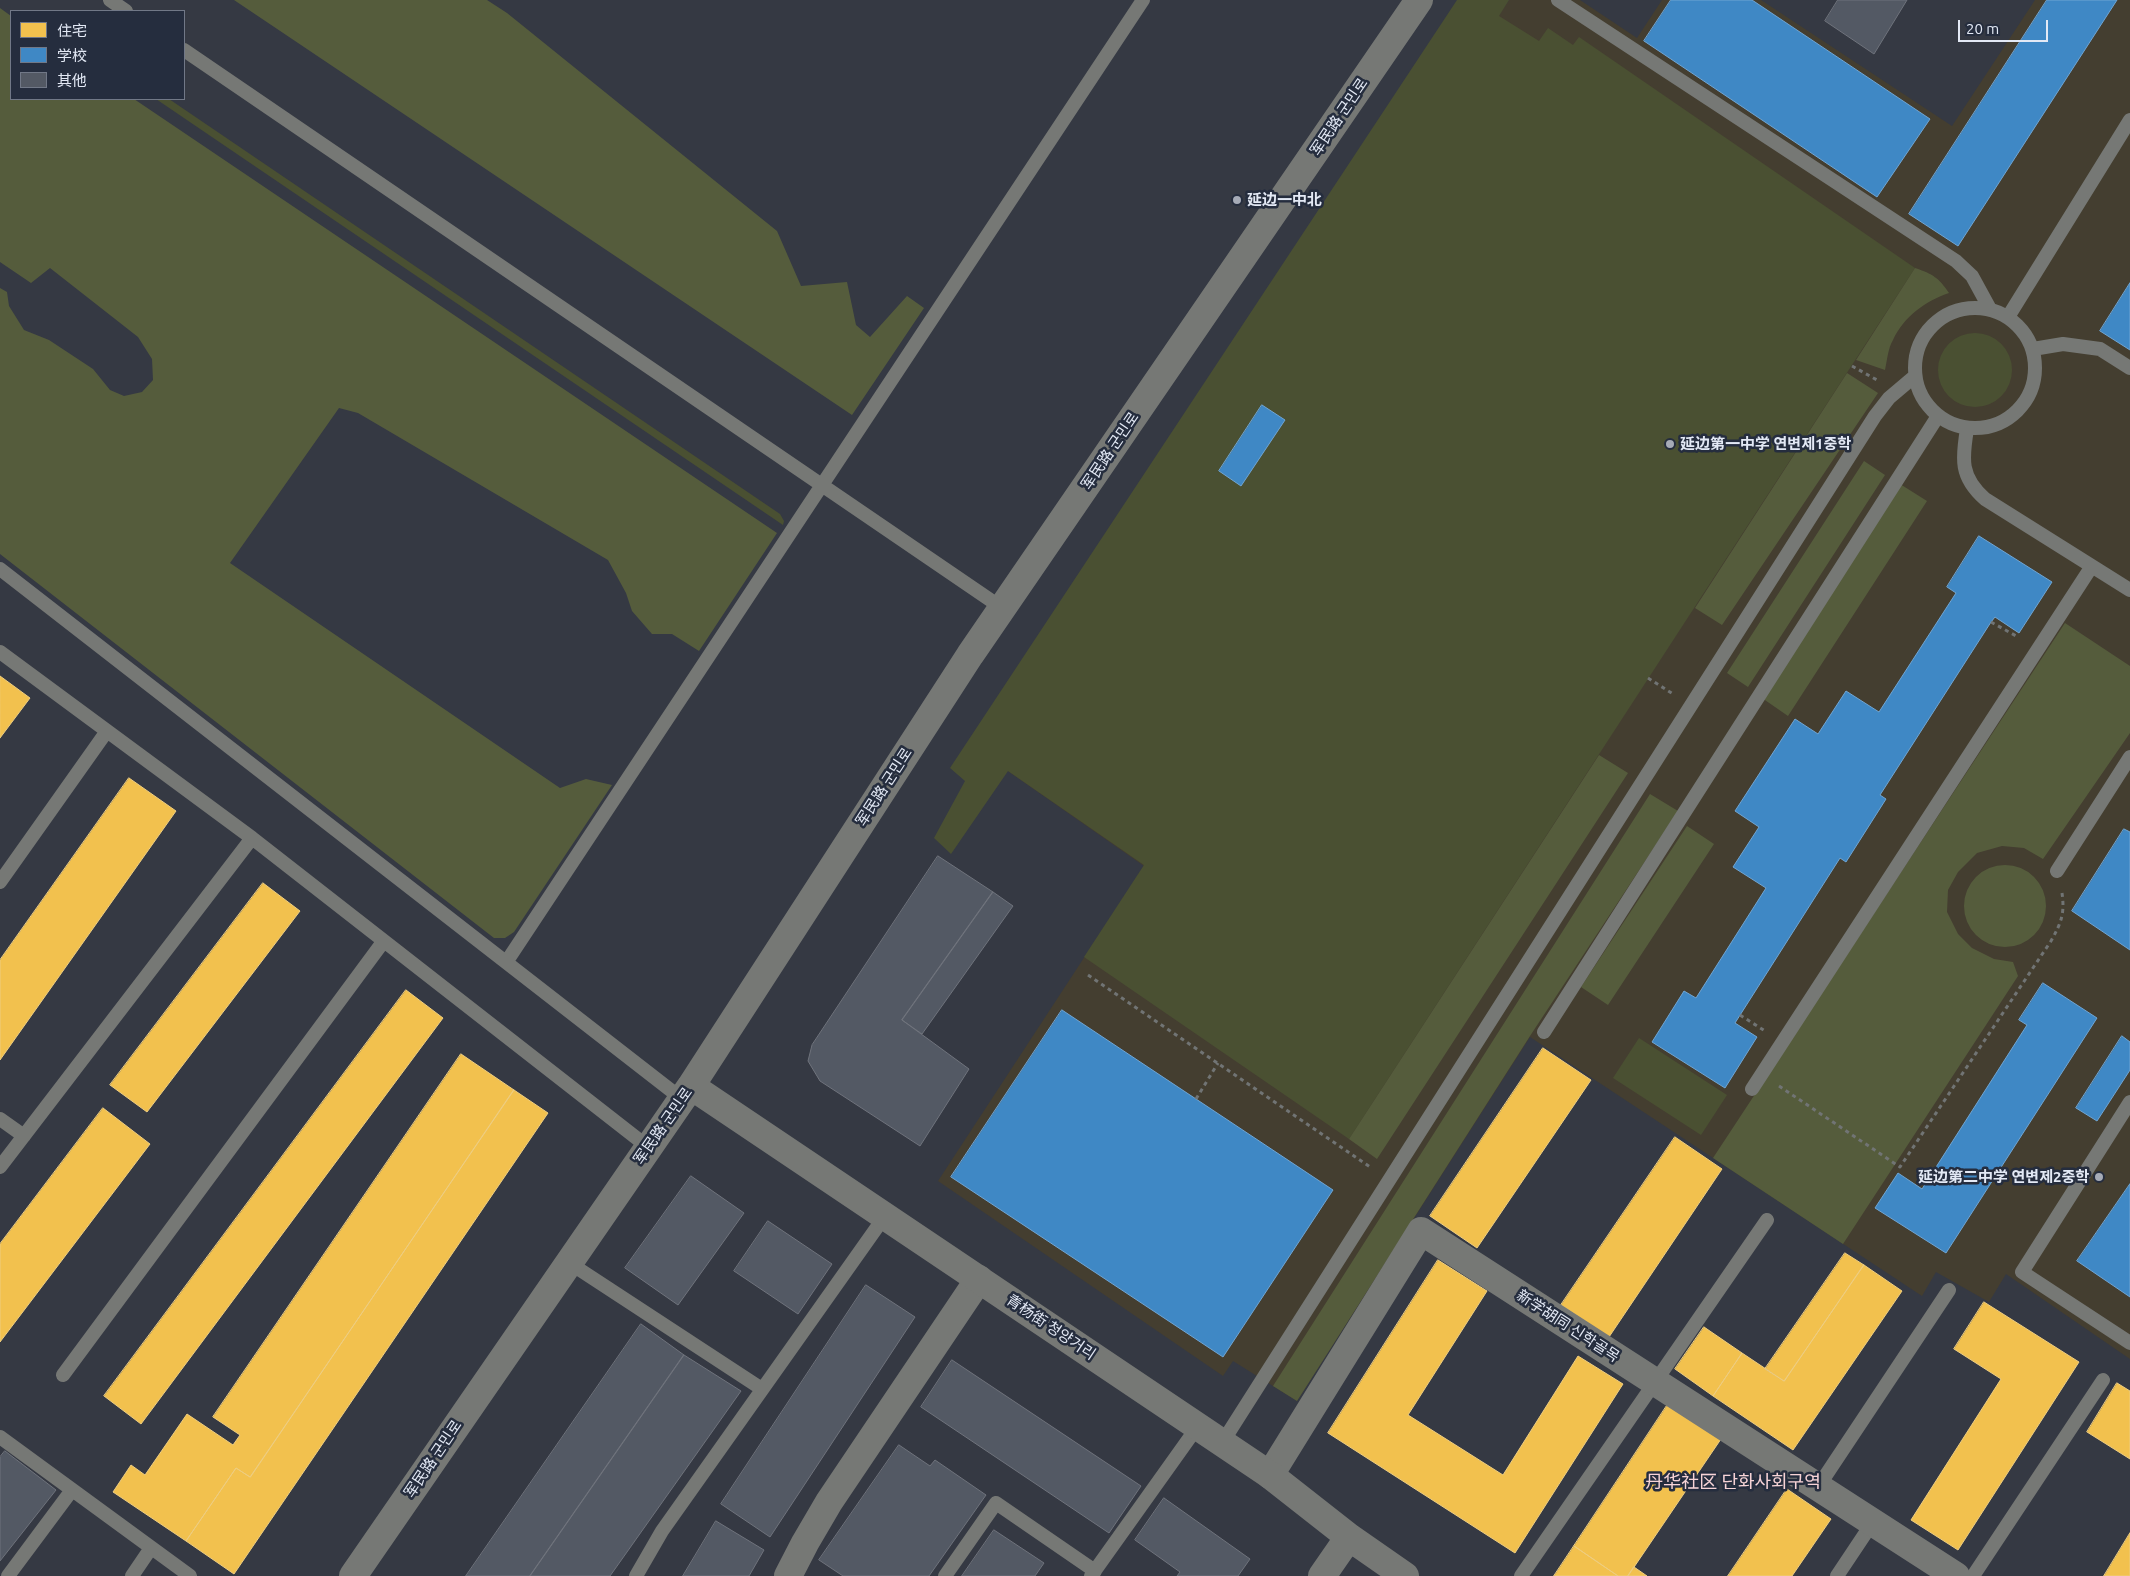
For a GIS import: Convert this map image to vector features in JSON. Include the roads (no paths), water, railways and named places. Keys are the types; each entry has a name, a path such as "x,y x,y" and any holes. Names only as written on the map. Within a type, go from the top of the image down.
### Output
{"street":[{"name":"军民路 군민로","path":"352,1576 687,1092 1002,608 1419,0"},
{"name":"青杨街 청양거리","path":"687,1092 885,1216 1198,1426 1270,1475 1349,1537 1405,1576"},
{"name":"新学胡同 신학골목","path":"1270,1475 1421,1231 1956,1576"},
{"path":"788,1576 829,1502 979,1279"},
{"path":"1322,1576 1349,1537"}],"lane":[{"path":"110,0 125,10"},
{"path":"507,961 1143,0"},
{"path":"1558,0 1956,262 1972,276 1990,309"},
{"path":"185,51 1002,608"},
{"path":"2008,317 2130,120"},
{"path":"1971,308 1990,309 2008,317 2023,330 2033,349 2036,369 2032,389 2022,407 2007,420 1988,428 1967,428 1948,423 1932,411 1920,395 1915,376 1916,356 1922,338 1935,323 1952,312 1971,308"},
{"path":"2033,349 2063,344 2100,349 2130,368"},
{"path":"1222,1443 1875,416 1889,398 1915,376"},
{"path":"1544,1032 1938,416"},
{"path":"1967,428 1963,450 1965,470 1972,488 1985,500 2130,590"},
{"path":"1752,1089 2092,566"},
{"path":"0,569 507,961 687,1092"},
{"path":"0,652 252,838 648,1147"},
{"path":"0,882 107,731"},
{"path":"2057,871 2130,757"},
{"path":"0,1167 252,838"},
{"path":"63,1375 384,942"},
{"path":"2130,1102 2022,1272 2130,1343"},
{"path":"0,1119 24,1136"},
{"path":"636,1576 662,1531 885,1216"},
{"path":"1521,1576 1767,1220"},
{"path":"568,1262 762,1389"},
{"path":"1818,1487 1949,1290"},
{"path":"1973,1576 2103,1380"},
{"path":"945,1576 996,1503 1093,1573 1198,1426"},
{"path":"0,1437 190,1576"},
{"path":"8,1576 72,1490"},
{"path":"1837,1576 1873,1522"},
{"path":"132,1576 151,1548"}],"place":[{"name":"延边一中北","path":"1237,200"},
{"name":"延边第一中学 연변제1중학","path":"1670,444"},
{"name":"延边第二中学 연변제2중학","path":"2099,1177"}],"district":[{"name":"丹华社区 단화사회구역","path":"1733,1482"}]}
